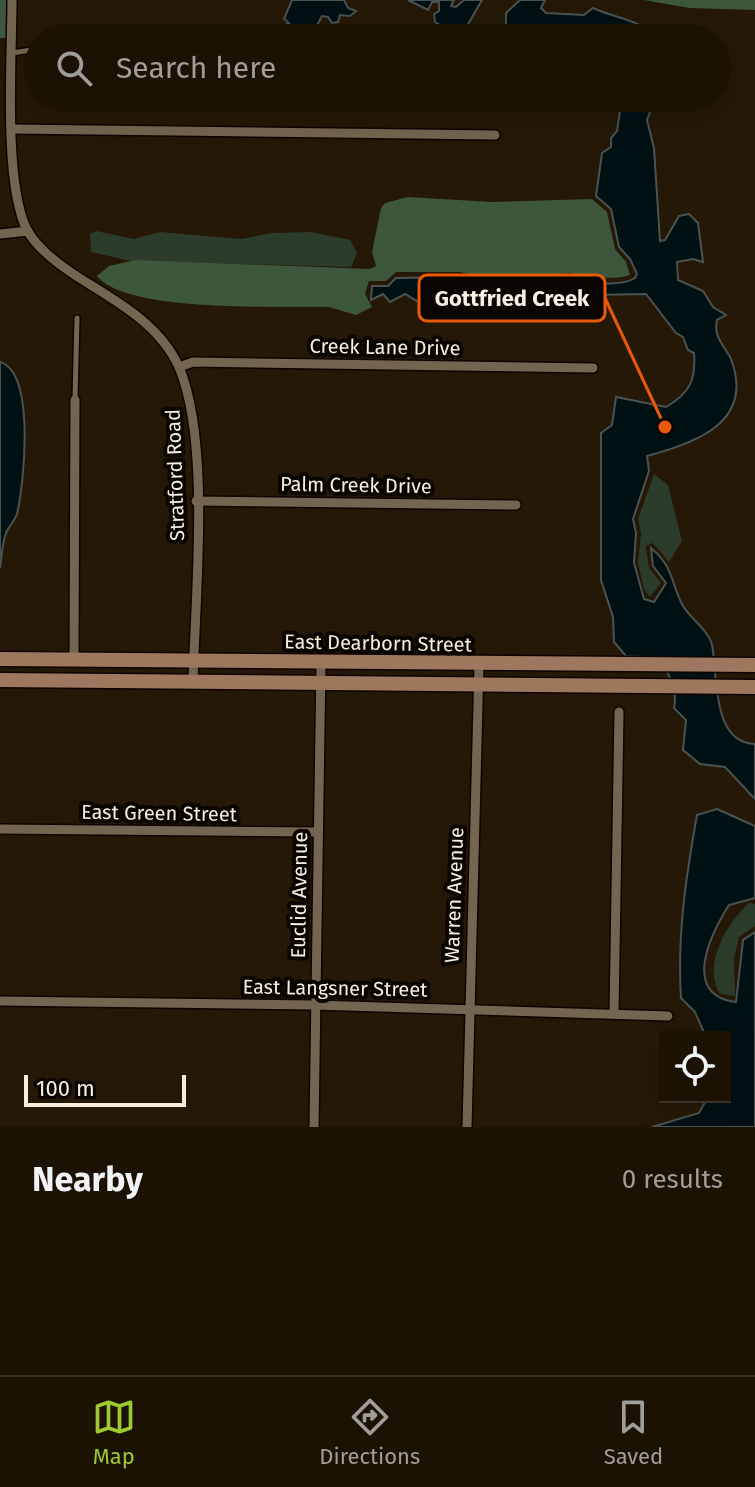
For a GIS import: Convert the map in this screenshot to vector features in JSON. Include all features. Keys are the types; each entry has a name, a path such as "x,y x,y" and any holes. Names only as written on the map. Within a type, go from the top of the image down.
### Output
{"main road":[{"name":"East Dearborn Street","path":"0,659 755,665"},
{"name":"East Dearborn Street","path":"0,680 755,687"}],"street":[{"name":"Stratford Road","path":"12,0 14,178 28,231 63,267 145,323 179,367 193,415 196,501 193,682"},
{"path":"0,105 12,105"},
{"path":"13,129 495,135"},
{"path":"0,234 28,231"},
{"name":"Creek Lane Drive","path":"179,367 193,362 593,368"},
{"path":"74,659 75,400"},
{"name":"Palm Creek Drive","path":"196,501 516,505"},
{"name":"Euclid Avenue","path":"314,1127 321,663"},
{"name":"Warren Avenue","path":"467,1127 479,665"},
{"path":"614,1013 619,712"},
{"name":"East Green Street","path":"0,829 318,832"},
{"name":"East Langsner Street","path":"0,1001 315,1005 668,1016"}],"lane":[{"path":"12,53 24,51"},
{"path":"75,400 77,318"}],"green space":[{"path":"0,0 9,0 9,38 0,38"},
{"path":"644,0 755,0 755,10 689,8"},
{"path":"408,197 492,202 592,199 607,212 615,249 626,262 630,275 607,278 568,273 560,277 484,278 460,272 396,272 386,281 369,281 365,294 372,307 356,315 329,307 242,307 170,302 113,288 97,276 109,266 135,260 370,269 376,266 372,252 381,208 385,203"},
{"path":"96,231 134,239 160,232 241,239 272,233 311,232 350,240 357,253 351,267 131,261 91,252 90,234"},
{"path":"654,474 668,485 682,541 669,562 653,543 646,546 649,568 661,583 650,597 644,589 638,563 641,533 638,519"},
{"path":"749,903 755,904 755,926 739,937 734,958 735,996 720,994 715,982 715,957 725,933"}],"shaded area":[{"path":"292,0 344,0 348,8 356,11 350,16 340,15 338,22 332,23 328,17 322,16 318,24 287,24 284,19"},
{"path":"408,0 454,0 451,6 456,7 464,0 482,0 468,24 435,22 434,14 439,11 439,2 432,2 428,10"},
{"path":"520,0 545,0 541,8 546,13 584,15 593,8 637,24 506,24 506,13"},
{"path":"620,112 650,112 647,120 654,148 660,241 665,240 679,216 689,214 698,223 703,262 693,259 677,262 678,280 703,291 713,307 726,315 717,320 717,331 731,359 736,381 735,399 728,414 716,426 684,444 647,456 649,471 633,519 636,533 634,563 644,599 654,602 666,583 653,566 651,548 658,555 668,569 683,606 710,640 724,720 741,741 755,744 755,799 725,767 700,764 683,750 686,720 674,708 675,695 669,675 658,658 626,656 614,642 613,617 601,580 601,433 612,425 616,397 666,407 686,391 694,371 694,353 688,350 683,337 676,333 646,294 484,297 485,305 506,305 508,308 484,315 463,314 460,290 456,289 450,294 428,296 426,303 422,304 405,294 390,302 383,294 371,300 372,286 388,286 396,278 459,277 483,283 561,283 569,278 611,283 635,278 637,274 630,259 619,247 611,209 596,196 602,153 611,147 611,138 617,131"},
{"path":"0,362 11,370 19,386 25,431 20,499 17,514 4,539 0,568"},
{"path":"717,809 755,826 755,898 729,905 708,947 705,976 709,988 719,997 736,1002 743,940 755,932 755,1127 652,1127 699,1113 705,1103 731,1103 731,1031 703,1031 695,1012 681,998 683,906 697,815"}],"place":[{"name":"Gottfried Creek","path":"665,427"}]}
